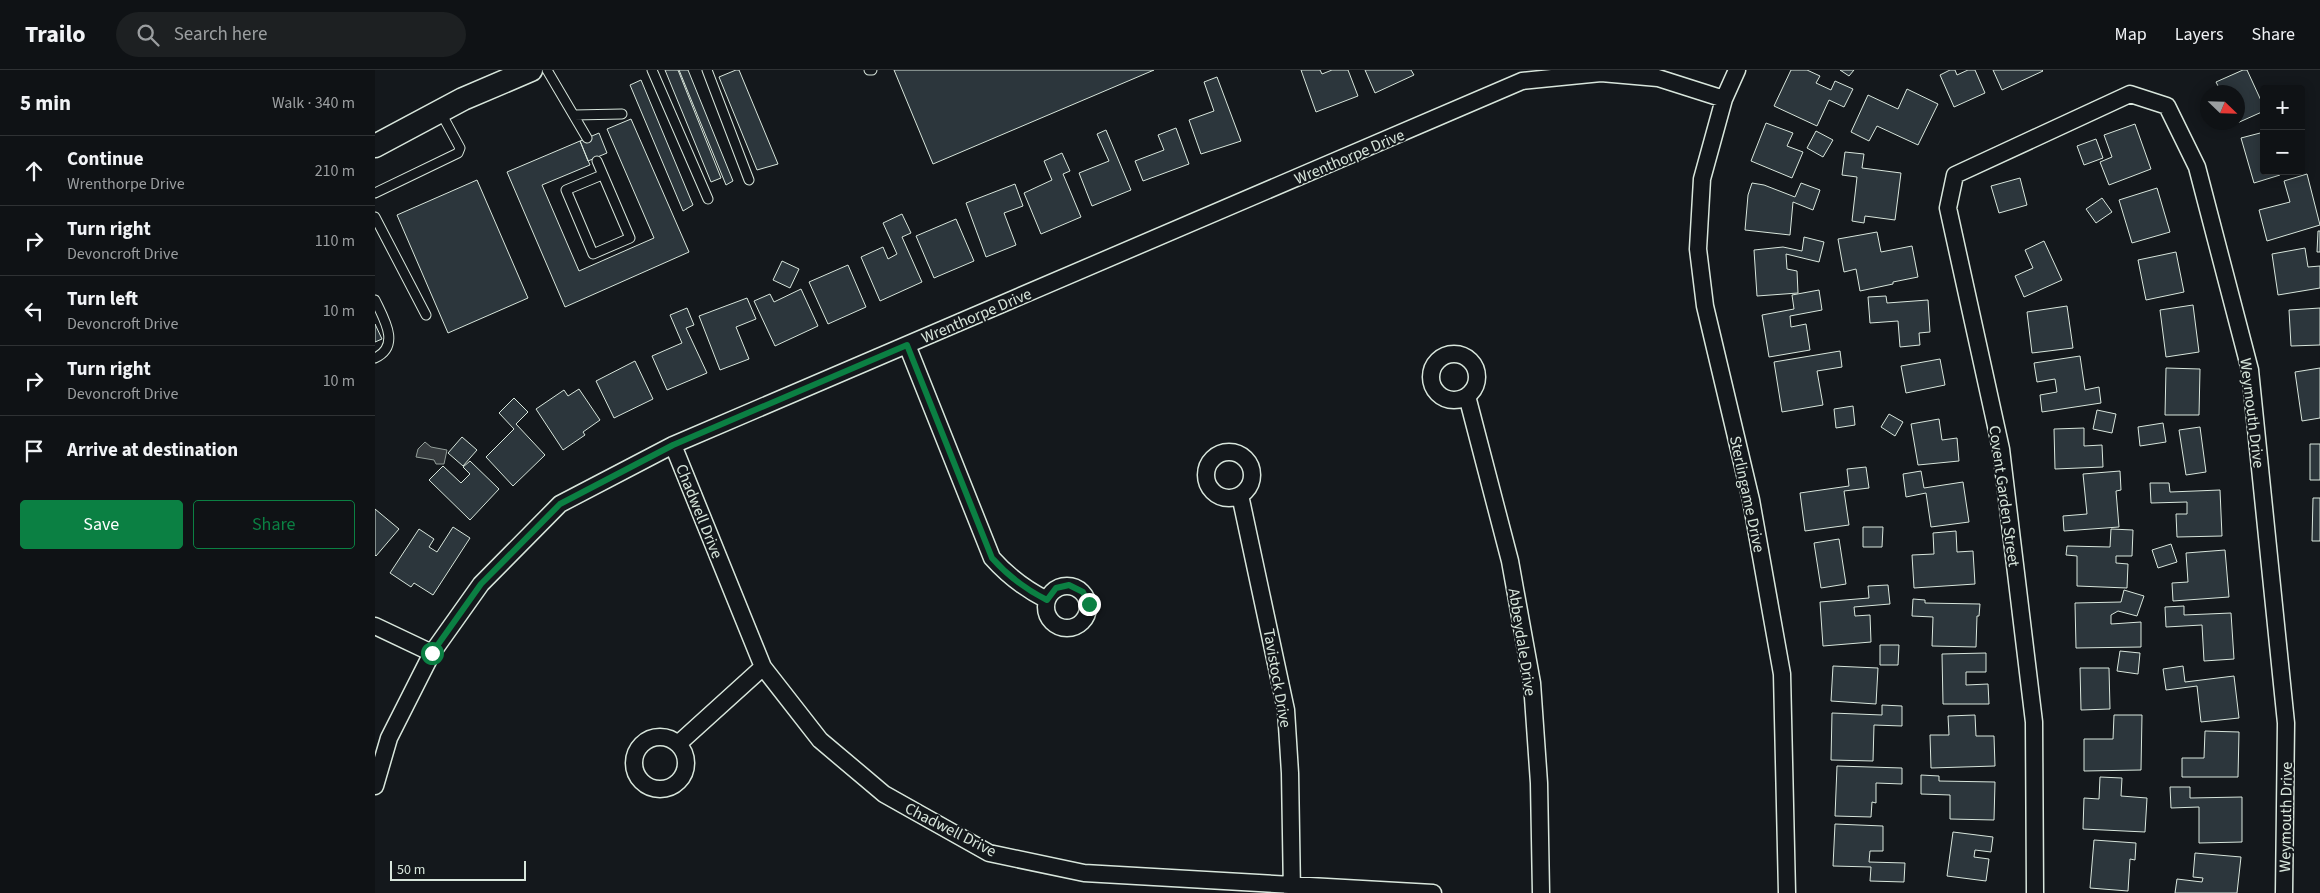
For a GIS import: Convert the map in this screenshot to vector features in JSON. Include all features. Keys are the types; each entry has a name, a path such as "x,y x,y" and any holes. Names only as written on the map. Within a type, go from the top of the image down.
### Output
{"main road":[{"path":"375,146 463,98 531,70"}],"street":[{"name":"Sterlingame Drive","path":"1737,70 1725,100 1702,179 1698,249 1705,306 1751,500 1782,674 1787,893"},
{"name":"Wrenthorpe Drive","path":"375,786 389,738 432,653 481,584 560,504 673,445 907,345 1521,76 1601,73 1658,78 1725,100"},
{"name":"Weymouth Drive","path":"2019,145 2130,94 2167,106 2197,167 2250,370 2286,723 2284,893"},
{"name":"Covent Garden Street","path":"2019,145 1955,175 1948,208 2001,449 2034,722 2035,893"},
{"path":"907,345 992,558 1008,576 1030,592 1047,600"},
{"name":"Abbeydale Drive","path":"1467,396 1510,561 1532,683 1539,783 1541,893"},
{"name":"Chadwell Drive","path":"673,445 763,667 820,740 884,794 989,853 1084,873 1292,890 1433,893"},
{"name":"Tavistock Drive","path":"1240,495 1286,710 1292,890"},
{"path":"375,626 432,653"},
{"path":"678,744 763,667"}],"lane":[{"path":"547,70 587,138"},
{"path":"652,70 708,199"},
{"path":"707,70 749,180"},
{"path":"375,193 459,153 460,148 439,111"},
{"path":"574,116 622,114"},
{"path":"597,161 603,174 629,238 593,254 566,190 603,174"},
{"path":"375,217 426,315"},
{"path":"375,300 389,332 388,348 383,354 375,358"}],"shaded area":[{"path":"425,442 431,447 447,450 444,464 436,464 434,460 416,457 418,449"}],"building":[{"path":"665,70 678,70 721,178 711,182"},
{"path":"679,70 688,70 733,181 726,185"},
{"path":"739,70 778,164 757,170 719,77"},
{"path":"894,70 1154,70 933,164"},
{"path":"1301,70 1320,70 1322,74 1332,70 1348,70 1358,96 1316,112"},
{"path":"1365,70 1411,70 1414,75 1375,93"},
{"path":"1791,70 1807,70 1820,76 1816,83 1831,90 1835,81 1853,89 1844,107 1829,100 1817,126 1774,106"},
{"path":"1840,70 1854,70 1849,76"},
{"path":"1950,70 1955,70 1957,75 1968,70 1975,70 1985,93 1954,107 1940,75"},
{"path":"1993,70 2042,70 2043,71 2002,90"},
{"path":"2247,70 2260,98 2260,113 2245,120 2245,85 2218,85 2216,82"},
{"path":"1217,77 1241,141 1201,154 1189,120 1214,111 1204,82"},
{"path":"641,80 693,205 683,211 630,85"},
{"path":"1907,89 1938,104 1918,145 1877,126 1869,141 1851,132 1868,95 1898,109"},
{"path":"631,119 689,252 565,307 507,172 580,141 590,165 542,185 579,271 654,238 607,129"},
{"path":"1766,123 1793,133 1787,146 1803,152 1792,178 1751,161"},
{"path":"2135,124 2151,169 2109,185 2100,162 2112,157 2104,135"},
{"path":"1176,128 1189,164 1143,181 1135,161 1164,150 1158,135"},
{"path":"1106,130 1131,190 1092,206 1079,173 1109,161 1097,134"},
{"path":"1816,131 1833,140 1823,157 1807,148"},
{"path":"599,133 607,153 588,161 580,141"},
{"path":"2260,133 2260,175 2280,175 2254,183 2241,138"},
{"path":"2096,139 2103,158 2084,165 2077,146"},
{"path":"1845,152 1864,154 1862,168 1901,173 1895,220 1865,216 1864,223 1852,221 1857,177 1842,175"},
{"path":"1062,153 1070,171 1063,174 1081,217 1041,234 1024,193 1052,180 1044,161"},
{"path":"2307,174 2320,225 2267,241 2259,210 2290,202 2284,181"},
{"path":"2020,178 2027,205 1999,213 1991,186"},
{"path":"477,180 528,298 448,333 397,215"},
{"path":"1752,183 1764,185 1795,197 1801,183 1820,190 1813,210 1793,202 1790,235 1745,230 1748,195"},
{"path":"1015,184 1023,206 1004,213 1016,245 986,257 966,203"},
{"path":"2157,188 2170,232 2132,243 2119,200"},
{"path":"2102,198 2112,212 2096,223 2086,209"},
{"path":"902,214 911,233 902,237 922,282 880,301 861,257 883,247 888,259 897,254 883,223"},
{"path":"956,219 974,261 934,278 916,236"},
{"path":"2318,231 2320,231 2320,252 2317,252"},
{"path":"1877,232 1881,252 1912,246 1918,277 1860,291 1856,269 1844,272 1838,239"},
{"path":"1804,237 1824,242 1819,262 1786,254 1787,269 1797,271 1798,293 1757,296 1754,250 1783,247 1802,251"},
{"path":"2044,241 2062,280 2024,297 2015,276 2033,268 2025,250"},
{"path":"2305,248 2308,267 2320,266 2320,288 2278,295 2272,254"},
{"path":"2176,252 2184,292 2146,300 2138,260"},
{"path":"782,261 799,269 790,288 773,280"},
{"path":"848,265 866,307 828,324 809,282"},
{"path":"801,289 818,326 775,346 754,301 770,294 774,302"},
{"path":"1819,290 1822,310 1790,316 1791,327 1806,324 1810,350 1769,357 1762,315 1794,309 1792,295"},
{"path":"1886,296 1887,303 1928,300 1930,332 1919,333 1920,345 1900,347 1898,321 1870,323 1868,297"},
{"path":"747,298 756,319 736,327 749,359 720,370 699,316"},
{"path":"2193,305 2199,352 2166,357 2160,310"},
{"path":"2067,306 2073,348 2032,353 2027,312"},
{"path":"687,308 694,325 686,328 707,373 667,390 652,356 682,343 670,315"},
{"path":"2320,308 2320,345 2291,346 2289,310"},
{"path":"375,324 382,339 375,342"},
{"path":"1840,351 1842,367 1817,371 1823,405 1782,412 1774,362"},
{"path":"2080,356 2085,390 2099,387 2101,403 2042,412 2040,395 2057,392 2055,379 2037,382 2034,363"},
{"path":"1940,359 1945,385 1906,393 1901,366"},
{"path":"635,361 653,399 614,418 596,381"},
{"path":"2166,368 2200,369 2199,415 2165,415"},
{"path":"2320,368 2320,418 2302,421 2295,372"},
{"path":"579,389 600,420 583,432 585,435 563,450 536,409 564,390 568,396"},
{"path":"514,398 528,412 516,424 545,455 513,486 486,457 514,429 499,413"},
{"path":"1853,406 1855,425 1836,428 1834,409"},
{"path":"2097,410 2116,414 2112,433 2093,429"},
{"path":"1889,414 1903,422 1895,436 1881,427"},
{"path":"1939,419 1942,440 1957,438 1959,461 1918,465 1911,424"},
{"path":"2163,423 2166,442 2140,446 2138,427"},
{"path":"2200,427 2206,472 2186,475 2179,430"},
{"path":"2084,428 2084,446 2102,445 2103,467 2055,469 2054,429"},
{"path":"462,437 477,450 463,466 448,453"},
{"path":"2310,444 2320,444 2320,480 2310,480"},
{"path":"470,461 499,489 470,520 429,480 443,466 461,483 470,474 463,467"},
{"path":"1866,467 1869,488 1844,491 1849,525 1805,531 1800,493 1849,486 1847,469"},
{"path":"1921,471 1924,488 1963,482 1969,522 1931,527 1926,493 1906,497 1903,474"},
{"path":"2120,471 2121,490 2116,491 2119,527 2064,531 2063,516 2087,514 2083,474"},
{"path":"2150,483 2169,483 2170,492 2220,490 2222,536 2177,537 2176,514 2187,514 2187,502 2151,503"},
{"path":"2313,498 2320,498 2320,541 2312,541"},
{"path":"375,509 399,529 376,556 375,555"},
{"path":"453,527 470,538 433,595 414,583 411,587 390,573 419,529 434,539 429,547 437,552"},
{"path":"1863,527 1883,527 1882,547 1863,547"},
{"path":"2111,529 2133,530 2132,556 2116,556 2116,563 2128,564 2127,588 2077,586 2077,556 2066,555 2067,546 2110,547"},
{"path":"1956,531 1957,552 1973,551 1975,584 1914,588 1912,555 1934,554 1933,533"},
{"path":"1839,539 1846,584 1821,588 1814,543"},
{"path":"2171,544 2177,562 2158,568 2152,550"},
{"path":"2225,550 2229,597 2173,601 2172,583 2188,582 2186,553"},
{"path":"1888,585 1890,604 1854,607 1855,616 1870,615 1871,642 1823,646 1820,602 1869,598 1868,586"},
{"path":"2124,590 2144,596 2137,616 2118,611 2111,615 2111,624 2141,622 2141,647 2076,648 2075,603 2121,602"},
{"path":"1913,599 1925,600 1925,603 1980,604 1979,616 1977,616 1976,647 1932,646 1933,617 1912,616"},
{"path":"2184,606 2184,615 2231,613 2234,659 2204,661 2202,625 2166,627 2165,607"},
{"path":"1880,645 1899,645 1898,665 1880,665"},
{"path":"2120,651 2140,653 2138,674 2117,671"},
{"path":"1986,653 1986,672 1966,672 1966,685 1988,684 1989,704 1943,704 1942,654"},
{"path":"1833,666 1878,668 1876,704 1831,701"},
{"path":"2183,666 2185,682 2234,676 2239,718 2201,722 2197,686 2166,690 2163,669"},
{"path":"2080,668 2109,668 2110,709 2081,710"},
{"path":"1882,705 1902,706 1902,726 1874,725 1873,761 1831,760 1832,713 1882,715"},
{"path":"1975,715 1976,736 1994,736 1995,766 1931,768 1930,735 1949,735 1948,716"},
{"path":"2114,715 2142,715 2141,770 2084,771 2084,739 2113,739"},
{"path":"2205,731 2239,732 2238,777 2182,777 2182,758 2204,758"},
{"path":"1837,766 1902,768 1902,784 1876,783 1876,803 1872,802 1871,817 1835,816"},
{"path":"1921,775 1939,776 1939,781 1995,782 1994,820 1950,819 1950,795 1921,794"},
{"path":"2100,777 2122,778 2121,796 2147,798 2145,832 2083,829 2084,798 2099,799"},
{"path":"2170,787 2190,787 2190,798 2242,797 2242,842 2199,843 2199,807 2171,808"},
{"path":"1835,824 1883,826 1883,851 1870,851 1869,862 1905,863 1904,882 1870,881 1871,867 1833,866"},
{"path":"1953,832 1993,837 1991,852 1975,850 1974,857 1989,859 1986,881 1947,876"},
{"path":"2094,840 2136,843 2135,860 2130,859 2128,891 2090,888"},
{"path":"2195,853 2241,857 2237,893 2175,893 2177,879 2202,882 2203,878 2193,877"}],"route":[{"path":"432,653 481,584 560,504 673,445 907,345 992,558 1008,576 1030,592 1047,600 1050,593 1056,588 1069,585 1077,587 1083,592 1089,604"}]}
